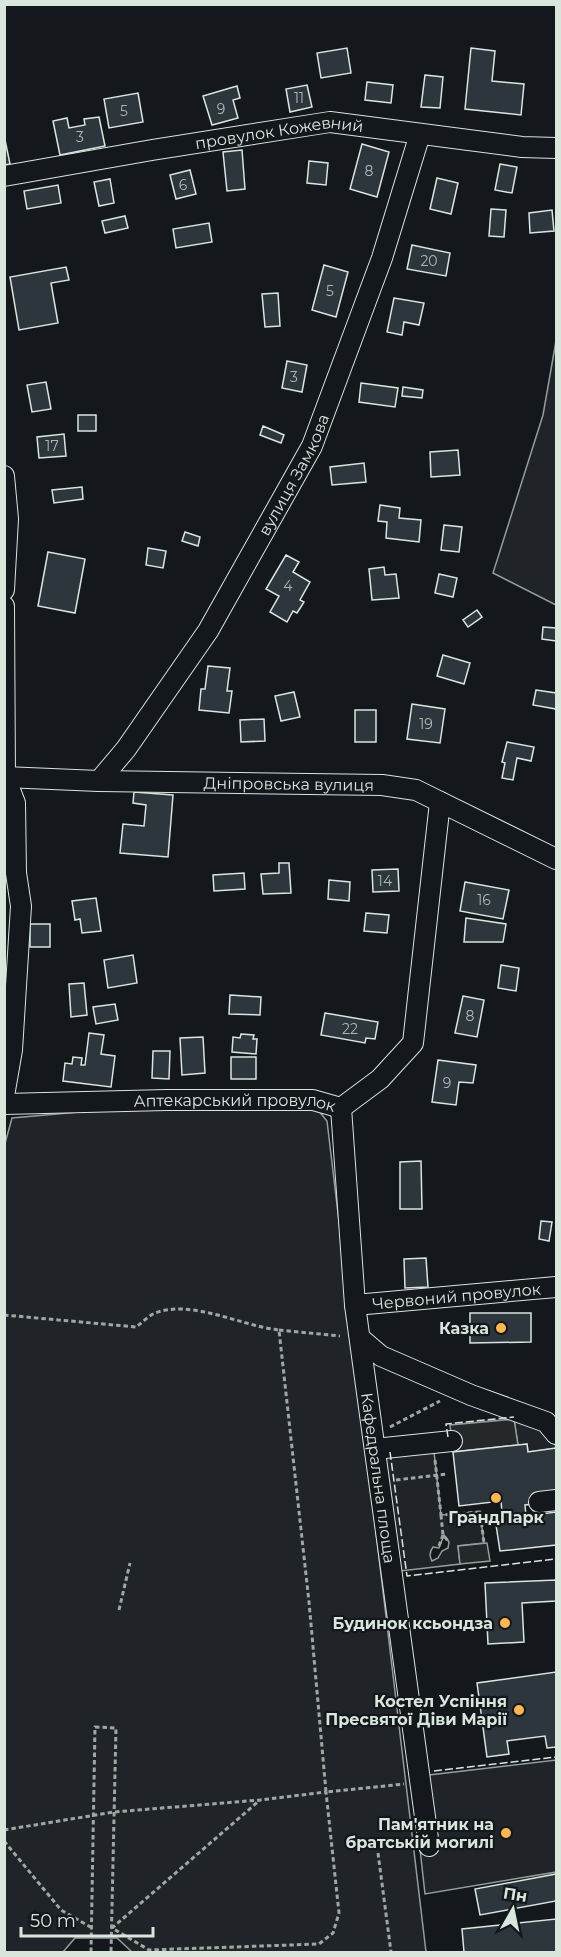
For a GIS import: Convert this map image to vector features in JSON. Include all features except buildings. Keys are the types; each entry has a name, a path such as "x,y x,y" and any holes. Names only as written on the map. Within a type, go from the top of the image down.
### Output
{"street":[{"name":"провулок Кожевний","path":"4,176 330,122 522,147 556,148"},
{"name":"вулиця Замкова","path":"99,781 126,749 208,631 312,446 382,258 420,134"},
{"path":"4,476 8,519 4,590"},
{"path":"4,606 5,777 15,803 16,873 21,906 12,1050 4,1096"},
{"name":"Дніпровська вулиця","path":"5,777 99,781 382,784 416,790 556,859"},
{"name":"Аптекарський провулок","path":"4,1104 313,1100 341,1108 380,1079 413,1043 440,802"},
{"name":"Кафедральна площа","path":"341,1108 356,1305 429,1846"},
{"name":"Червоний провулок","path":"356,1305 556,1287"},
{"path":"360,1338 381,1356 471,1395 546,1422 556,1434"},
{"path":"375,1446 452,1441"}],"path":[{"path":"4,1315 136,1328 153,1314 172,1309 191,1310 263,1328 360,1338"},
{"path":"112,1928 149,1950 319,1944 333,1933 339,1913 309,1602 279,1330"},
{"path":"375,1446 389,1428 412,1414 446,1399"},
{"path":"379,1482 447,1474"},
{"path":"436,1476 444,1535 449,1542"},
{"path":"441,1515 480,1512 484,1543"},
{"path":"439,1546 444,1535"},
{"path":"119,1610 130,1563"},
{"path":"91,1953 95,1727 116,1728 111,1953"},
{"path":"4,1830 114,1812 260,1800 420,1782"},
{"path":"112,1928 260,1800"},
{"path":"4,1840 61,1910 92,1928"},
{"path":"378,1853 391,1953"}],"shaded area":[{"path":"556,341 556,605 493,573 543,415"},
{"path":"304,1106 318,1110 327,1121 426,1952 132,1952 117,1938 75,1938 63,1952 5,1952 4,1147 12,1118 135,1107"},
{"path":"514,1419 528,1420 554,1440 556,1448 528,1452 527,1444 518,1445"},
{"path":"514,1419 518,1445 453,1452 450,1425"},
{"path":"433,1443 441,1515 480,1512 484,1543 458,1546 460,1564 392,1572 375,1449","holes":["444,1535 449,1542 448,1548 432,1561 431,1550 433,1547 439,1548"]},
{"path":"487,1543 490,1561 460,1564 458,1546"},
{"path":"556,1760 556,1872 425,1894 412,1777"}],"fence":[{"path":"448,1437 446,1424 514,1417"},
{"path":"390,1452 407,1576 556,1559"},
{"path":"434,1771 556,1757"}],"place":[{"name":"Казка","path":"501,1328"},
{"name":"ГрандПарк","path":"496,1498"},
{"name":"Будинок ксьондза","path":"505,1623"},
{"name":"Костел Успіння Пресвятої Діви Марії","path":"519,1710"},
{"name":"Пам'ятник на братській могилі","path":"506,1833"}]}
